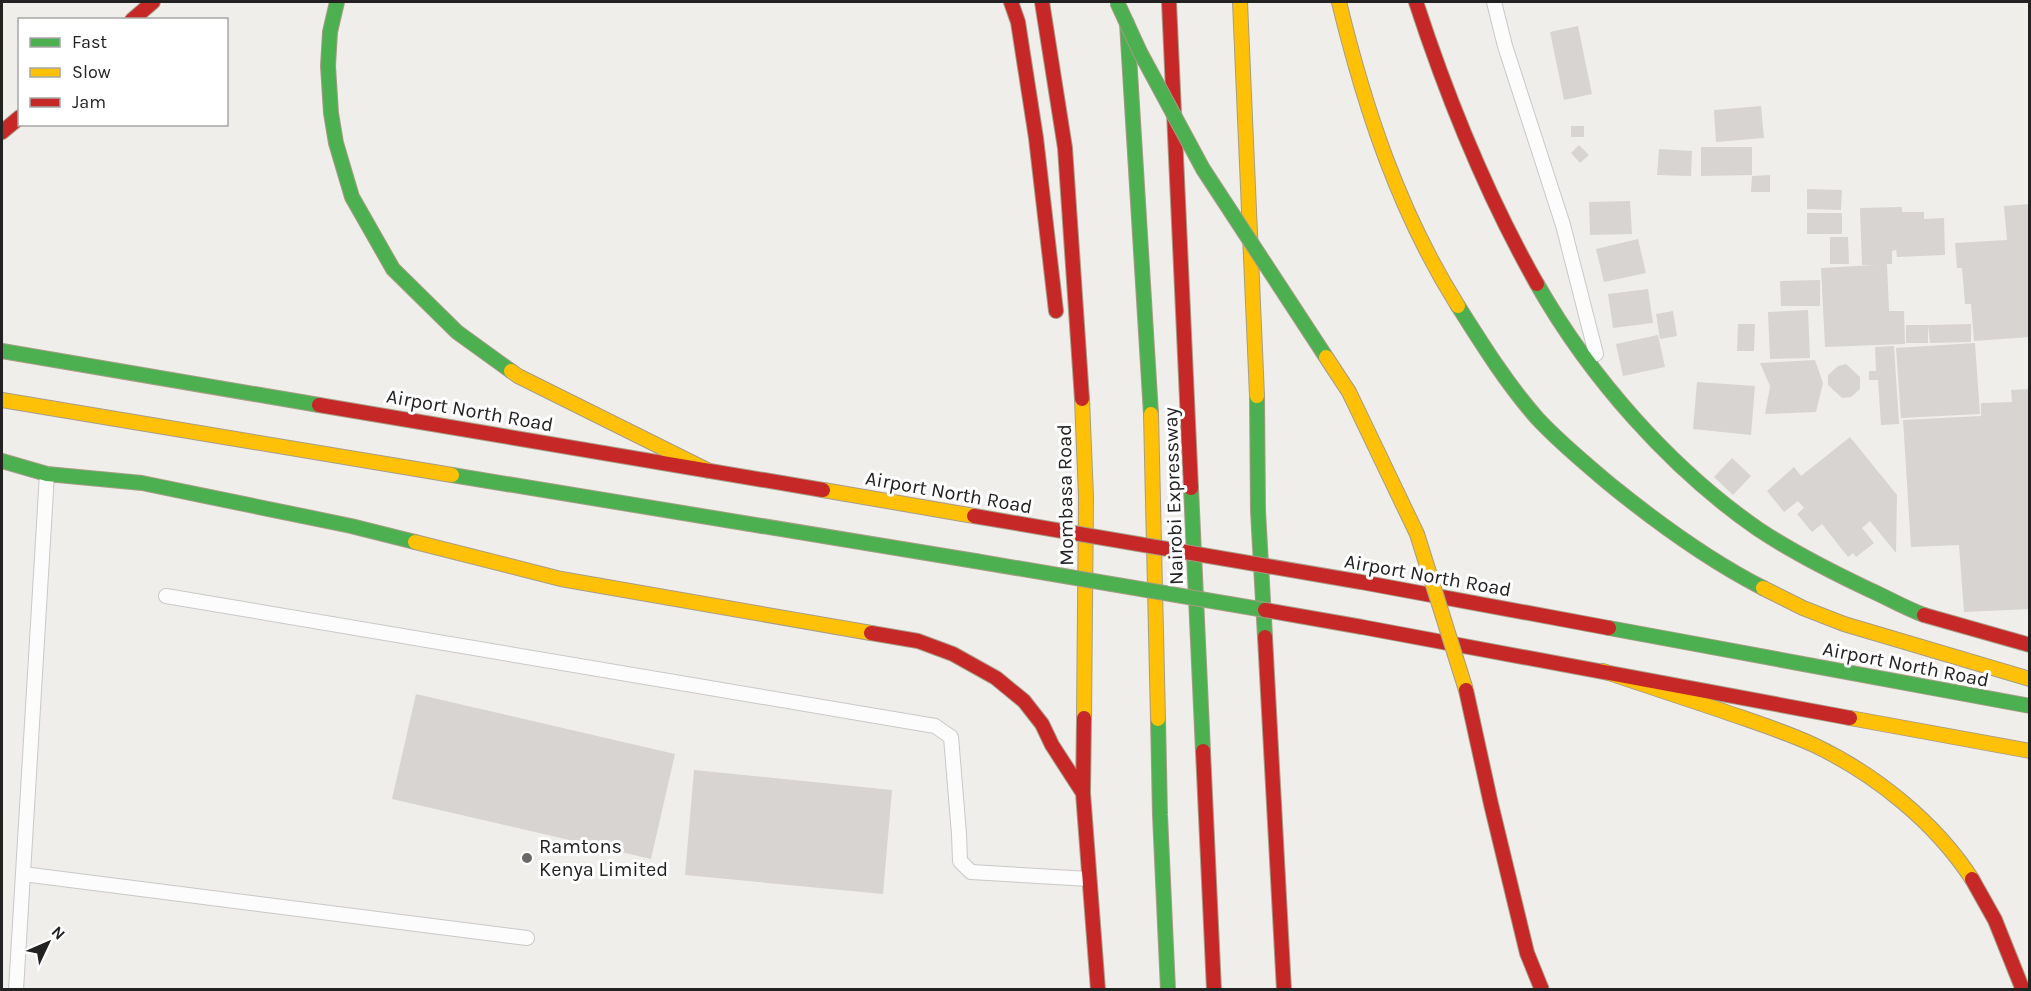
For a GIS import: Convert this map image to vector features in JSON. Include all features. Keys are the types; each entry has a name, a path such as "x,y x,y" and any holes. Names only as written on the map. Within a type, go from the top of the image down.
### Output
{"main road":[{"path":"134,18 153,2"},
{"path":"337,2 330,32 328,66 331,113 336,143 352,197 393,269 457,332 518,376 709,471"},
{"path":"1011,2 1018,22 1036,138 1058,321"},
{"name":"Mombasa Road","path":"1042,2 1065,148 1084,435 1086,497 1083,793 1098,990"},
{"path":"1117,2 1140,52 1203,169 1348,392 1417,534 1468,695 1491,804 1527,953 1542,990"},
{"name":"Nairobi Expressway","path":"1126,2 1151,420 1160,815 1168,990"},
{"name":"Nairobi Expressway","path":"1169,2 1214,990"},
{"path":"1240,2 1257,385 1258,512 1284,990"},
{"path":"1339,2 1368,106 1401,198 1425,249 1450,295 1496,363 1544,425 1588,466 1645,513 1683,542 1725,568 1831,619 1958,660 2030,679"},
{"path":"1416,2 1430,45 1479,171 1527,268 1564,328 1602,378 1661,447 1742,518 1783,546 1832,573 1922,615 2030,645"},
{"path":"2,132 18,119"},
{"name":"Airport North Road","path":"2,351 1361,582 2030,706"},
{"path":"1065,368 1084,435"},
{"path":"2,400 1362,627 2030,751"},
{"path":"2,461 47,474 142,483 351,526 561,579 783,620 918,641 977,666 1024,701 1042,724 1052,745 1083,793"},
{"path":"1603,671 1778,730 1824,750 1872,779 1928,825 1956,856 1981,893 2023,990"},
{"path":"1281,920 1296,990"}],"lane":[{"path":"1494,2 1505,46 1563,225 1602,378"},
{"path":"16,990 47,474"},
{"path":"166,597 935,726 951,737 960,861 971,872 1089,879"},
{"path":"23,874 527,938"}],"building":[{"path":"1578,26 1592,94 1564,100 1550,32"},
{"path":"1761,106 1764,138 1716,142 1714,110"},
{"path":"1571,126 1584,126 1584,137 1571,137"},
{"path":"1579,145 1589,155 1580,163 1571,153"},
{"path":"1701,147 1752,147 1752,175 1701,176"},
{"path":"1659,149 1692,151 1691,176 1657,175"},
{"path":"1770,175 1770,192 1751,192 1752,176"},
{"path":"1807,189 1842,190 1841,210 1807,209"},
{"path":"1630,201 1632,234 1590,235 1589,202"},
{"path":"2030,204 2030,337 1974,341 1971,304 1965,304 1962,268 1957,268 1955,243 2007,240 2004,206"},
{"path":"1902,207 1902,212 1924,212 1924,219 1944,218 1945,255 1897,257 1896,250 1892,251 1892,264 1887,264 1889,311 1904,311 1905,344 1825,347 1821,268 1875,265 1862,265 1860,208"},
{"path":"1807,213 1842,213 1842,234 1807,234"},
{"path":"1830,237 1848,237 1849,264 1830,264"},
{"path":"1638,239 1646,273 1604,282 1596,249"},
{"path":"1820,280 1820,306 1781,306 1780,281"},
{"path":"1648,289 1653,323 1613,328 1608,294"},
{"path":"1808,310 1810,358 1770,359 1768,312"},
{"path":"1673,311 1677,336 1660,339 1656,314"},
{"path":"1738,324 1755,324 1754,351 1737,351"},
{"path":"1971,324 1971,342 1930,343 1928,325"},
{"path":"1906,325 1928,325 1928,343 1906,343"},
{"path":"1658,335 1665,367 1623,376 1616,344"},
{"path":"1975,343 1980,414 1901,418 1896,348"},
{"path":"1894,346 1899,424 1881,425 1878,380 1869,380 1869,371 1876,371 1875,347"},
{"path":"1815,360 1823,383 1816,412 1765,414 1770,386 1760,363"},
{"path":"1846,364 1860,377 1860,389 1851,397 1842,398 1828,385 1828,375 1838,366"},
{"path":"1697,382 1755,386 1751,435 1693,429"},
{"path":"2030,389 2030,609 1964,612 1959,545 1911,547 1903,420 1981,416 1981,403 2012,402 2011,390"},
{"path":"1850,437 1897,495 1896,553 1870,521 1862,528 1874,543 1856,557 1853,553 1848,557 1822,524 1812,532 1797,514 1804,508 1798,501 1784,512 1767,491 1794,467 1801,476"},
{"path":"1732,458 1751,476 1733,495 1714,477"},
{"path":"416,694 675,754 651,859 392,799"},
{"path":"694,770 892,790 883,894 685,875"}],"traffic: fast":[{"path":"337,2 330,32 328,66 331,113 336,143 352,197 393,269 457,332 511,371"},
{"path":"1117,2 1140,52 1203,169 1326,357"},
{"path":"1127,23 1151,414"},
{"path":"1537,284 1582,353 1634,418 1663,449 1725,505 1758,529 1813,562 1924,615"},
{"path":"1458,306 1515,392 1564,445 1666,528 1723,566 1763,588"},
{"path":"2,351 319,405"},
{"path":"1257,396 1258,511 1265,637"},
{"path":"2,461 47,474 142,483 351,526 415,542"},
{"path":"452,475 975,561"},
{"path":"1191,488 1203,751"},
{"path":"975,561 1265,610"},
{"path":"1609,628 2030,706"},
{"path":"1158,719 1168,990"}],"traffic: slow":[{"path":"1240,2 1257,396"},
{"path":"1339,2 1360,81 1386,159 1418,234 1458,306"},
{"path":"1326,357 1349,392 1417,534 1466,690"},
{"path":"511,371 709,471"},
{"path":"1082,399 1086,497 1084,718"},
{"path":"2,400 452,475"},
{"path":"1151,414 1158,719"},
{"path":"823,490 974,516"},
{"path":"415,542 561,579 871,633"},
{"path":"1763,588 1803,608 1844,624 2030,679"},
{"path":"1603,671 1779,731 1837,757 1881,785 1922,819 1957,858 1972,879"},
{"path":"1850,718 2030,751"}],"traffic: jam":[{"path":"134,18 153,2"},
{"path":"1011,2 1018,22 1036,138 1056,311"},
{"path":"1042,2 1065,148 1082,399"},
{"path":"1169,2 1191,488"},
{"path":"1416,2 1469,146 1501,216 1537,284"},
{"path":"2,132 18,119"},
{"path":"319,405 823,490"},
{"path":"974,516 1361,582"},
{"path":"1361,582 1609,628"},
{"path":"1265,610 1362,627"},
{"path":"1924,615 2030,645"},
{"path":"1362,627 1850,718"},
{"path":"871,633 918,641 953,654 996,678 1024,701 1042,724 1052,745 1083,793"},
{"path":"1265,637 1284,990"},
{"path":"1466,690 1527,953 1542,990"},
{"path":"1084,718 1083,793 1098,990"},
{"path":"1203,751 1214,990"},
{"path":"1972,879 1995,920 2023,990"}],"place":[{"name":"Ramtons Kenya Limited","path":"527,858"}]}
